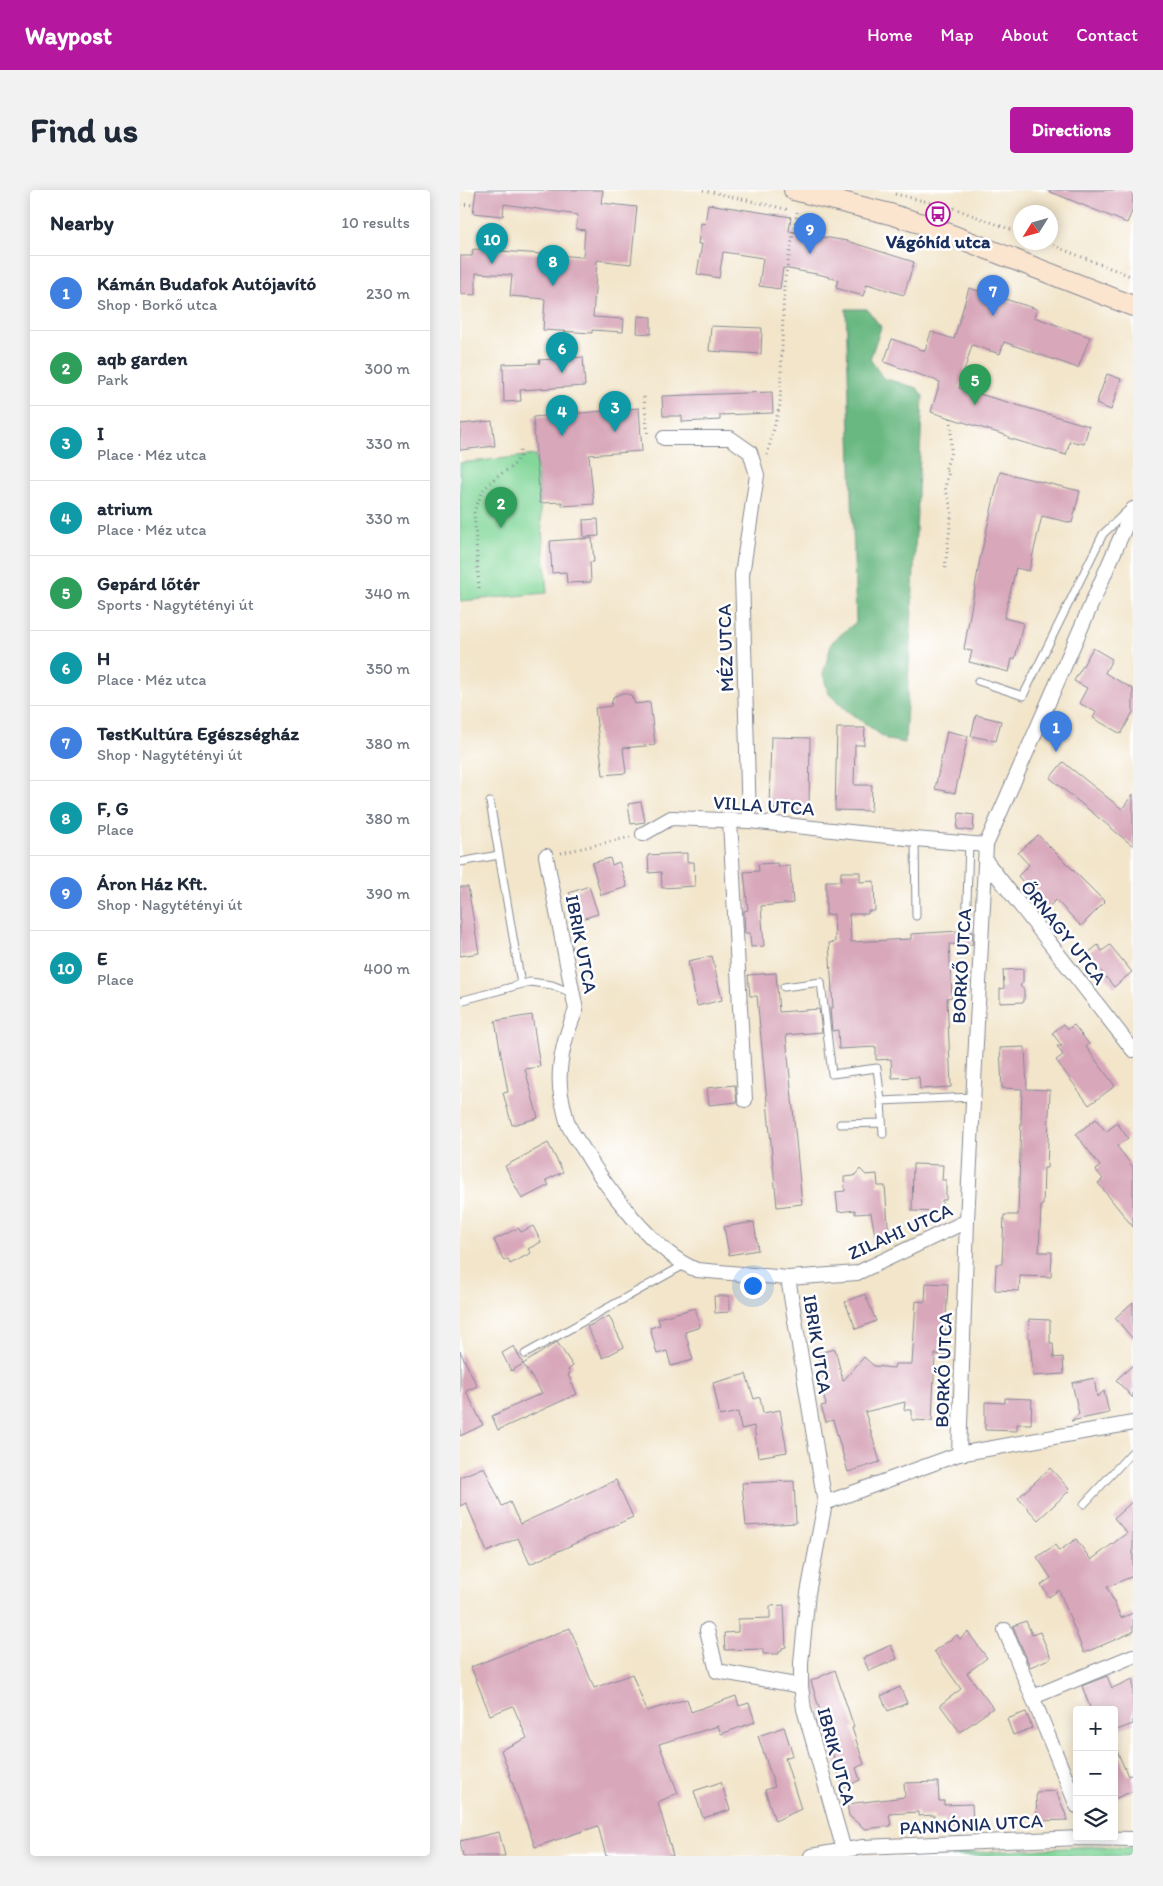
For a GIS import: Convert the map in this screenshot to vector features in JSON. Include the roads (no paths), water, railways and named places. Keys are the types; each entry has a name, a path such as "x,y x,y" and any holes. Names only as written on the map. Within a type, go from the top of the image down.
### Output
{"main road":[{"path":"794,190 824,194 926,225 1133,306"}],"street":[{"name":"MÉZ UTCA","path":"664,438 730,438 750,452 757,475 742,575 749,821"},
{"name":"BORKŐ UTCA","path":"959,1454 967,1221 986,845 1133,509"},
{"name":"VILLA UTCA","path":"643,834 671,818 749,821 986,845"},
{"path":"730,821 745,1100"},
{"name":"IBRIK UTCA","path":"546,856 576,1010 566,1034 561,1058 561,1093 568,1125 590,1161 616,1197 643,1229 667,1253 684,1266 697,1270 788,1278 825,1503 808,1593 801,1662 801,1686 804,1709 844,1850"},
{"name":"ŐRNAGY UTCA","path":"985,860 1133,1050"},
{"name":"ZILAHI UTCA","path":"788,1278 857,1273 967,1221"},
{"path":"825,1503 959,1454 1133,1423"},
{"path":"708,1630 717,1670 801,1686"},
{"path":"1005,1630 1073,1796"},
{"path":"1033,1697 1133,1656"},
{"name":"PANNÓNIA UTCA","path":"811,1856 863,1847 1073,1837"},
{"name":"PANNÓNIA UTCA","path":"1118,1838 1133,1839"}],"lane":[{"path":"978,681 1023,696 1103,534 1133,505"},
{"path":"490,802 521,984"},
{"path":"915,839 916,916"},
{"path":"966,931 969,843"},
{"path":"460,862 499,855"},
{"path":"460,1001 530,982 552,985 573,993"},
{"path":"784,987 821,982 832,1074 877,1068 883,1134"},
{"path":"881,1101 973,1097"},
{"path":"840,1124 882,1123"},
{"path":"525,1354 684,1266"},
{"path":"1084,1504 1133,1451"}],"place":[{"name":"Vágóhíd utca","path":"938,214"},
{"name":"Áron Ház Kft.","path":"810,254"},
{"name":"E","path":"492,264"},
{"name":"F, G","path":"553,286"},
{"name":"TestKultúra Egészségház","path":"993,316"},
{"name":"H","path":"562,373"},
{"name":"Gepárd lőtér","path":"975,405"},
{"name":"I","path":"615,432"},
{"name":"atrium","path":"562,436"},
{"name":"aqb garden","path":"501,528"},
{"name":"Kámán Budafok Autójavító","path":"1056,752"}]}
